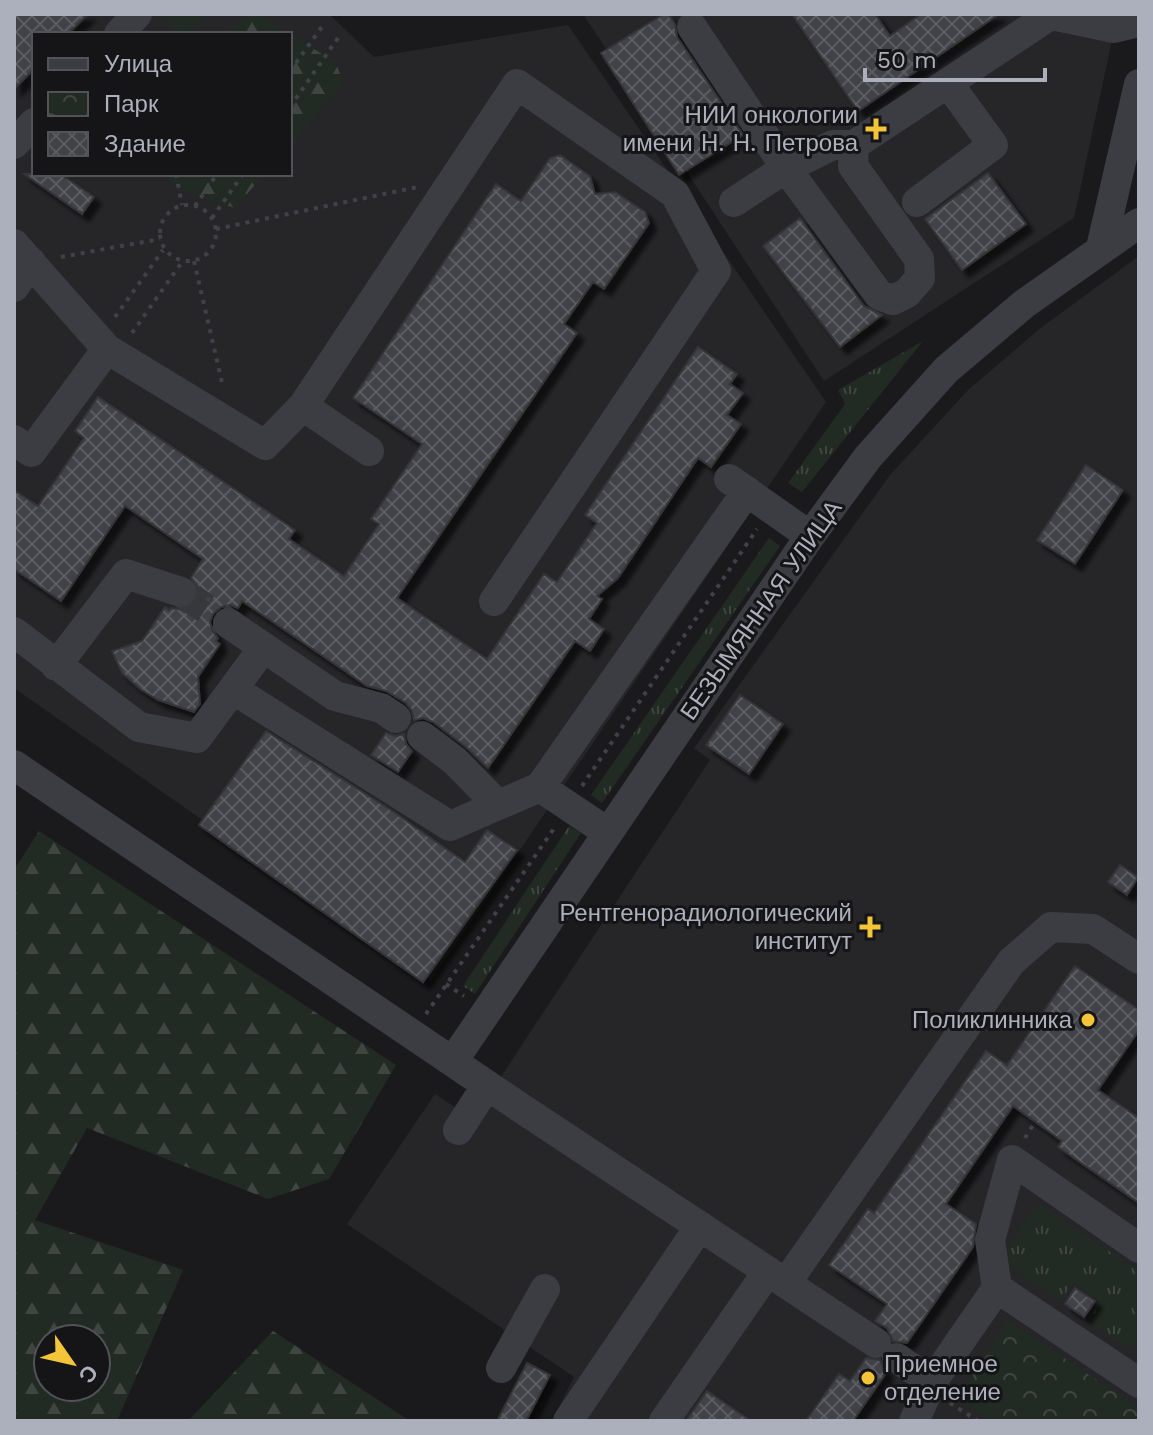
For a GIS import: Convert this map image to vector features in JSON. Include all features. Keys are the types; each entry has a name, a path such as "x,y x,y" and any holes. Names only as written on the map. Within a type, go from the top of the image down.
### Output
{"street":[{"path":"121,32 137,14"},
{"path":"734,202 786,168 833,145 854,145 1048,15 1114,28 1139,22"},
{"path":"692,27 786,168 879,295 893,300 907,293 920,278 919,259 853,166 854,145"},
{"path":"917,202 993,145 948,83"},
{"path":"20,264 108,348 265,445 303,406 517,84 675,194 716,271 494,601"},
{"path":"1101,248 1139,84"},
{"path":"14,144 32,125"},
{"name":"БЕЗЫМЯННАЯ УЛИЦА","path":"453,1061 810,536 868,457 946,370 1024,304 1139,223"},
{"path":"14,440 31,452 108,348"},
{"path":"303,406 369,451"},
{"path":"234,690 450,826 540,787 738,485 810,536"},
{"path":"56,666 126,574 192,599"},
{"path":"228,623 335,696 381,708 396,718"},
{"path":"14,632 139,727 197,738 263,648"},
{"path":"422,736 455,761 497,804"},
{"path":"14,765 932,1382"},
{"path":"540,787 607,832"},
{"path":"664,1421 777,1277 1011,962 1051,927 1093,929 1139,959"},
{"path":"458,1130 487,1085"},
{"path":"914,1421 932,1382 997,1288 990,1240 1012,1160 1139,1248"},
{"path":"568,1421 700,1226"},
{"path":"997,1288 1139,1383"},
{"path":"501,1368 545,1289"}],"path":[{"path":"292,68 324,24"},
{"path":"292,104 340,35"},
{"path":"176,176 182,205"},
{"path":"195,206 216,176"},
{"path":"212,218 242,176"},
{"path":"216,229 453,180"},
{"path":"182,205 195,206 212,218 216,239 211,250 194,261 182,262 163,249 160,227 172,209 182,205"},
{"path":"20,264 160,239"},
{"path":"108,348 163,249"},
{"path":"194,261 232,425"},
{"path":"108,348 182,262"},
{"path":"192,599 218,587"}],"shaded area":[{"path":"14,14 329,14 374,57 568,25 826,402 431,980 14,688"},
{"name":"НИИ онкологии имени Н. Н. Петрова","path":"583,14 1106,14 1112,40 1074,218 824,381"},
{"name":"Рентгенорадиологический институт","path":"1139,256 1139,1421 552,1421 574,1377 347,1224 435,1094 473,1119 710,760 694,748 890,475 969,389 1042,327"}],"green space":[{"path":"164,14 207,14 188,31 173,30"},
{"path":"251,14 259,14 287,32 226,32"},
{"path":"292,35 336,63 343,83 292,143"},
{"path":"167,176 262,176 235,208 185,192"},
{"path":"923,341 802,492 788,483 845,404 838,390"},
{"path":"769,538 780,546 602,803 591,795"},
{"path":"569,826 581,833 475,994 463,986"},
{"path":"39,831 396,1065 329,1179 268,1199 87,1128 35,1220 183,1270 117,1421 14,1421 14,870"},
{"path":"1038,1203 1139,1272 1139,1334 1129,1349 1088,1321 1101,1301 1073,1282 1060,1301 1000,1260"},
{"path":"1008,1321 1139,1408 1139,1421 992,1421 958,1399"},
{"path":"273,1331 410,1421 188,1421"}],"building":[{"path":"14,14 88,14 70,32 32,32 32,71 14,89"},
{"path":"668,14 675,24 677,37 743,135 679,175 601,53"},
{"path":"792,14 875,14 890,36 921,14 999,14 858,111"},
{"path":"560,155 590,176 595,194 615,192 645,212 649,223 604,289 593,282 564,324 577,333 397,598 487,659 544,574 557,582 597,523 585,515 698,347 737,374 730,384 743,393 727,415 741,424 711,467 698,458 618,578 597,596 602,599 589,619 604,629 590,651 575,641 488,768 433,722 423,718 414,720 406,703 386,691 367,686 242,601 238,608 230,605 221,607 213,614 210,622 218,638 216,641 220,644 198,677 200,704 194,712 158,700 140,689 122,673 112,651 142,641 165,607 184,610 194,605 199,589 191,578 203,559 125,506 61,601 14,569 14,490 38,506 84,438 75,431 98,397 295,530 289,539 344,576 379,524 371,519 422,444 353,398 496,184 521,201 550,158"},
{"path":"988,173 1026,224 962,270 925,219"},
{"path":"24,174 63,176 94,197 82,214"},
{"path":"800,218 864,306 882,315 840,347 763,246"},
{"path":"1086,465 1123,490 1075,564 1037,540"},
{"path":"740,695 783,724 749,774 706,745"},
{"path":"266,731 391,810 465,862 487,830 517,850 423,982 199,825"},
{"path":"386,733 396,736 404,734 406,744 412,751 398,772 371,755"},
{"path":"1120,865 1138,877 1127,895 1108,882"},
{"path":"1075,966 1139,1010 1139,1030 1098,1090 1139,1118 1139,1203 1058,1147 1062,1141 1013,1106 946,1204 976,1224 973,1247 907,1343 893,1341 887,1328 875,1321 887,1304 829,1265 868,1209 874,1213 986,1051 1007,1065"},
{"path":"1075,1288 1095,1301 1084,1317 1065,1304"},
{"name":"Приемное отделение","path":"866,1358 880,1360 886,1373 853,1421 806,1421 839,1374 850,1381"},
{"path":"527,1363 550,1375 526,1421 497,1421"},
{"path":"707,1391 751,1421 686,1421"}],"tunnel":[{"path":"181,592 228,623"}],"place":[{"name":"НИИ онкологии имени Н. Н. Петрова","path":"876,129"},
{"name":"Рентгенорадиологический институт","path":"870,927"},
{"name":"Поликлинника","path":"1088,1020"},
{"name":"Приемное отделение","path":"868,1378"}]}
